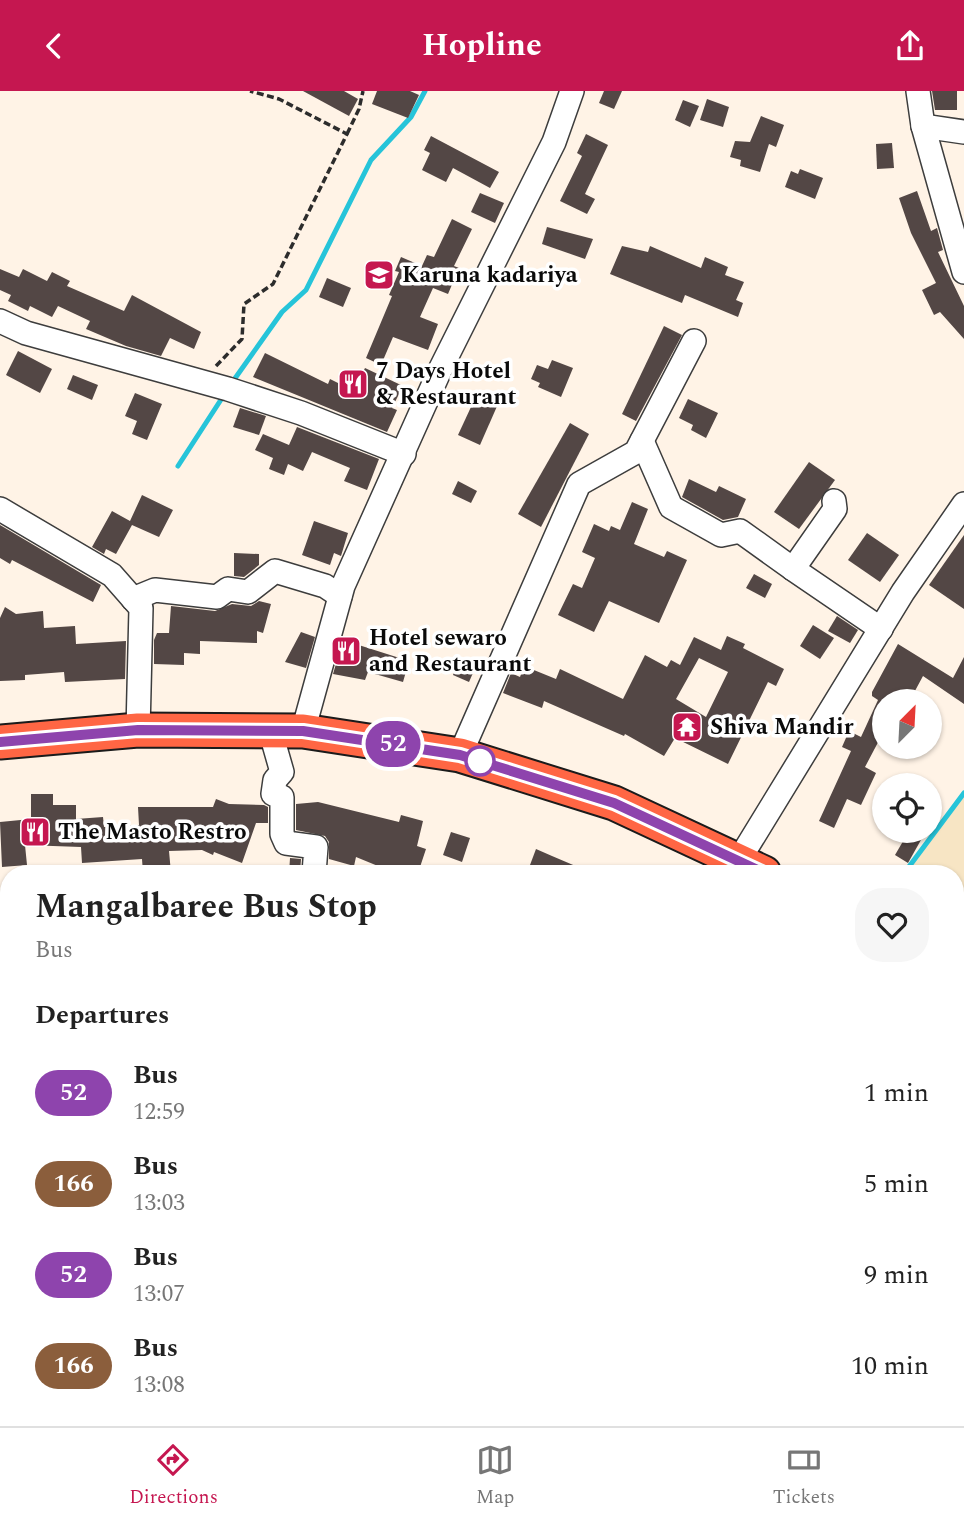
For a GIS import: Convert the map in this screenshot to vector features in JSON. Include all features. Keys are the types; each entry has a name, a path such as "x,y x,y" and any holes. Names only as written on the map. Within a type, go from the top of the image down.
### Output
{"highway":[{"path":"0,742 138,730 270,730 303,731 460,755 614,803 734,865"}],"street":[{"path":"918,91 923,126 964,272"},
{"path":"303,731 340,596 440,370 554,142 563,94"},
{"path":"923,126 964,132"},
{"path":"0,321 26,333 302,413 404,454"},
{"path":"460,755 579,484 636,452 694,341"},
{"path":"642,441 671,507 721,535 740,531 881,629"},
{"path":"793,569 835,509 834,501"},
{"path":"747,865 881,629 964,504"},
{"path":"0,509 112,575 141,608 138,730"},
{"path":"133,599 155,590 216,597 228,589 248,591 275,571 326,586 340,596"},
{"path":"270,730 282,772 275,780 273,794 282,797 282,834 286,843 316,848 315,865"}],"path":[{"path":"250,91 279,99 347,134"},
{"path":"208,384 218,361 242,339 244,304 274,284 359,109 363,91"}],"shaded area":[{"path":"964,793 964,865 910,865 927,843 942,843 942,822"}],"building":[{"path":"303,91 344,91 358,99 349,116"},
{"path":"377,91 410,91 419,95 408,118 372,104"},
{"path":"604,91 622,91 614,109 599,103"},
{"path":"932,91 957,91 957,110 935,110"},
{"path":"707,99 729,107 723,127 700,120"},
{"path":"683,100 699,106 690,127 675,120"},
{"path":"761,116 784,125 776,147 769,144 760,172 740,166 741,160 730,157 735,141 750,142"},
{"path":"586,134 608,145 585,194 595,199 587,214 560,201 582,156 577,153"},
{"path":"431,136 499,172 490,188 453,168 446,182 422,170 430,153 424,150"},
{"path":"892,143 894,168 877,169 876,144"},
{"path":"800,169 823,178 815,199 785,187 791,171 798,174"},
{"path":"917,191 931,231 937,228 943,250 938,252 964,306 964,339 940,312 934,315 922,290 936,283 911,233 899,198"},
{"path":"480,193 504,203 495,223 471,212"},
{"path":"452,219 472,229 454,266 459,268 448,294 433,288 420,317 438,324 428,350 393,337 381,365 366,358 392,296 389,295 399,272 395,271 401,257 422,266 427,255 434,257"},
{"path":"547,227 593,239 585,259 542,244"},
{"path":"622,246 648,252 650,246 701,268 705,257 728,267 725,275 744,282 736,300 743,303 738,317 685,295 682,303 610,274"},
{"path":"0,269 19,277 23,269 47,281 52,272 70,281 67,286 124,311 132,295 201,332 194,349 170,338 161,356 126,346 86,329 90,321 58,306 52,317 30,306 28,311 8,301 11,295 0,290"},
{"path":"327,278 351,288 343,307 319,297"},
{"path":"664,326 682,335 636,421 622,414"},
{"path":"18,351 52,369 40,393 6,375"},
{"path":"265,353 328,384 330,379 354,391 365,368 403,386 392,408 397,410 387,432 253,377"},
{"path":"552,360 573,368 561,397 538,387 540,383 531,379 537,365 548,369"},
{"path":"73,375 98,385 92,400 67,389"},
{"path":"135,393 162,404 147,440 132,434 137,421 125,416"},
{"path":"477,394 498,404 480,445 458,435"},
{"path":"688,399 718,413 706,438 691,430 693,425 679,418"},
{"path":"240,408 266,416 259,435 233,427"},
{"path":"570,423 589,434 541,527 518,514"},
{"path":"297,427 379,459 367,490 344,481 350,468 312,452 303,471 288,464 284,475 269,469 273,458 255,450 263,434 289,445"},
{"path":"809,462 835,480 799,529 774,512"},
{"path":"689,479 716,492 719,486 746,499 738,517 723,520 682,497"},
{"path":"458,481 477,491 471,503 452,494"},
{"path":"142,495 173,510 159,537 132,525 116,554 106,549 104,554 92,547 112,511 130,521"},
{"path":"632,502 648,509 634,544 664,557 667,551 687,560 659,623 609,601 594,632 558,615 573,584 582,588 595,558 582,552 594,524 609,531 611,526 620,530"},
{"path":"314,521 348,533 341,556 334,553 330,565 302,555"},
{"path":"0,525 101,585 93,602 12,560 10,564 0,558"},
{"path":"867,533 899,555 880,582 848,560"},
{"path":"964,535 964,609 929,585"},
{"path":"234,553 259,554 259,565 244,577 234,576"},
{"path":"754,574 772,584 765,598 746,588"},
{"path":"259,601 271,604 263,633 257,631 257,643 200,641 200,654 184,653 184,665 154,664 154,640 157,633 169,633 171,606 215,611 232,604 251,606"},
{"path":"5,607 16,614 43,611 44,628 75,626 76,644 126,641 125,679 65,682 64,672 25,675 25,680 0,681 0,618"},
{"path":"837,616 858,630 850,643 828,631"},
{"path":"813,625 834,638 820,659 800,646"},
{"path":"301,632 315,637 306,668 285,662"},
{"path":"727,636 745,644 743,648 784,669 776,686 768,682 728,764 675,738 664,756 625,734 624,736 544,701 542,708 503,693 511,673 520,677 524,666 556,679 560,669 623,699 645,655 667,667 671,660 680,665 694,637 721,650","holes":["699,658 728,672 706,717 676,699"]},
{"path":"343,640 409,661 403,682 368,672 365,680 333,674"},
{"path":"898,644 953,678 964,657 964,704 923,676 916,689 874,689"},
{"path":"459,659 476,666 469,682 453,675"},
{"path":"872,713 872,754 865,767 876,773 872,773 872,782 861,805 847,799 834,828 819,821 851,751 842,747 849,731 861,737"},
{"path":"31,794 53,794 53,805 76,805 76,819 103,817 104,827 139,825 138,807 213,807 216,799 229,804 268,807 268,823 256,823 242,863 202,850 169,851 170,865 142,865 142,859 82,863 81,847 25,845 27,865 2,865 0,822 31,819"},
{"path":"318,802 399,822 401,815 423,821 417,846 426,849 421,865 376,865 356,857 354,865 350,865 329,859 329,842 325,836 296,830 296,804"},
{"path":"451,832 470,838 462,862 443,855"},
{"path":"902,843 919,843 908,863 895,855"},
{"path":"536,849 573,865 530,865"},
{"path":"290,858 301,859 301,865 290,865"}],"waterway":[{"path":"231,384 282,312 306,290 371,160 411,117 425,91"},
{"path":"178,466 224,395"},
{"path":"910,865 964,793"}],"bus line":[{"name":"52","path":"0,742 138,730 303,731 460,755 614,803 745,865"}],"place":[{"name":"Karuna kadariya","path":"379,275"},
{"name":"7 Days Hotel & Restaurant","path":"353,384"},
{"name":"Hotel sewaro and Restaurant","path":"346,651"},
{"name":"Shiva Mandir","path":"687,727"},
{"name":"The Masto Restro","path":"35,832"}]}
